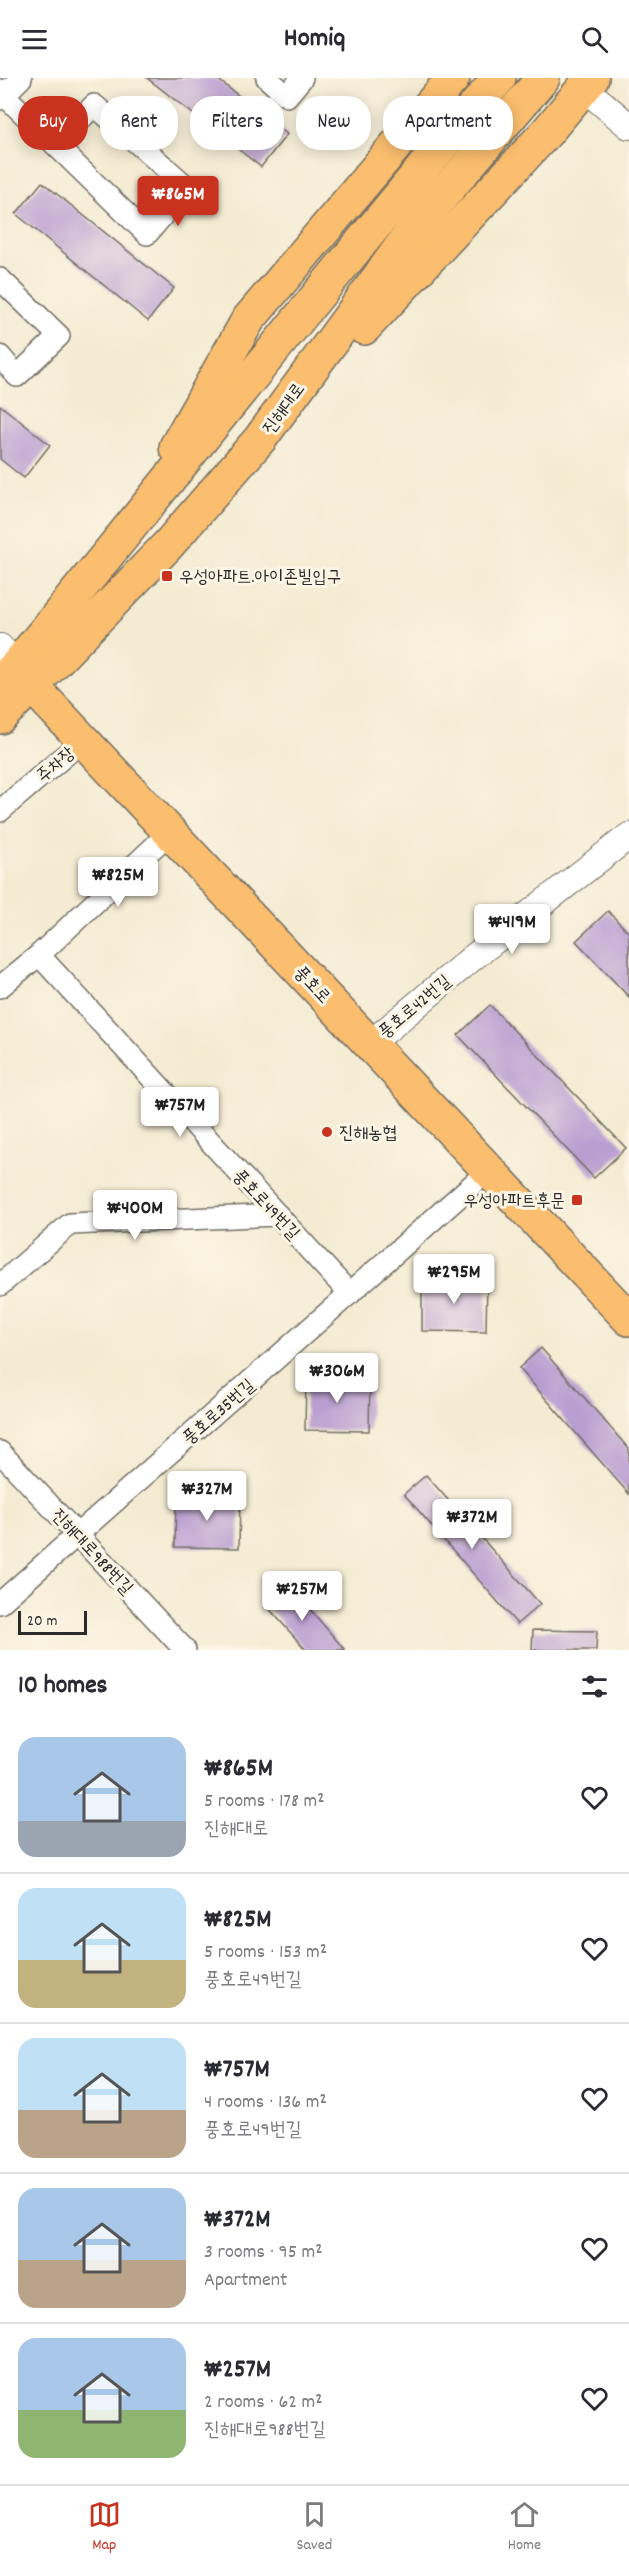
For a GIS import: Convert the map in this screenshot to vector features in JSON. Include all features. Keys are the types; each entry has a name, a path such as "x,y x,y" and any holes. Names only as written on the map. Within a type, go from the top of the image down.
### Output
{"main road":[{"path":"127,533 248,320 453,78"},
{"name":"진해대로","path":"0,717 12,670 127,533 396,198 499,78"},
{"name":"진해대로","path":"12,670 168,545 260,439 417,225 543,78"},
{"path":"260,439 546,133 588,83"},
{"name":"풍호로","path":"12,670 84,740 629,1319"}],"street":[{"path":"18,110 1,95 21,78"},
{"path":"267,78 287,96 302,78"},
{"path":"588,83 629,126"},
{"path":"94,105 187,187 147,234 56,145 94,105"},
{"path":"0,279 59,336 17,376 0,356"},
{"name":"주차장","path":"0,812 84,740"},
{"path":"0,987 39,955 170,832"},
{"name":"풍호로42번길","path":"370,1044 471,959 629,836"},
{"name":"풍호로49번길","path":"39,955 350,1294"},
{"name":"풍호로35번길","path":"0,1604 489,1170"},
{"path":"0,1285 70,1224 278,1215"},
{"name":"진해대로988번길","path":"0,1452 185,1650"}],"building":[{"path":"147,78 216,78 239,96 190,96 190,112 178,102 178,96 170,96"},
{"path":"239,150 274,150 261,167"},
{"path":"42,182 174,288 148,321 16,214"},
{"path":"0,405 50,445 24,478 0,459"},
{"path":"608,911 629,933 629,997 576,941"},
{"path":"490,1005 626,1148 594,1178 458,1035"},
{"path":"422,1279 487,1280 486,1332 422,1331"},
{"path":"541,1348 629,1449 629,1494 519,1368"},
{"path":"306,1378 370,1379 369,1431 305,1430"},
{"path":"426,1475 540,1604 517,1624 404,1494"},
{"path":"176,1495 240,1497 239,1548 175,1547"},
{"path":"289,1585 345,1650 306,1650 266,1605"},
{"path":"533,1630 597,1631 596,1650 532,1650"}],"place":[{"name":"우성아파트.아이존빌입구","path":"167,576"},
{"name":"진해농협","path":"327,1132"},
{"name":"우성아파트후문","path":"577,1200"}]}
